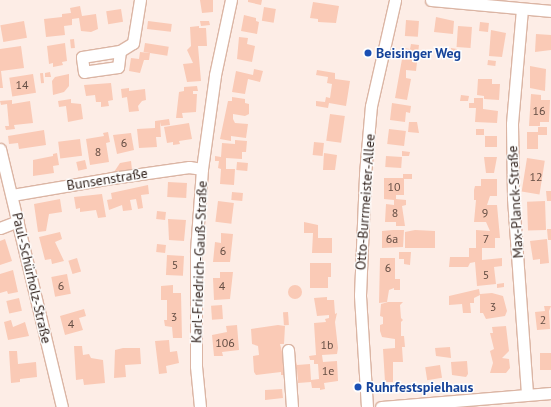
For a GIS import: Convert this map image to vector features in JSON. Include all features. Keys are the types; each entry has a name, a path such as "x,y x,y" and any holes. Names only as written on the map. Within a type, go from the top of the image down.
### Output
{"street":[{"path":"120,51 133,44 140,0"},
{"name":"Karl-Friedrich-Gauß-Straße","path":"200,407 196,366 196,251 202,169 215,75 231,0"},
{"name":"Otto-Burrmeister-Allee","path":"368,407 360,295 365,174 371,106 395,0"},
{"path":"431,0 551,11"},
{"name":"Max-Planck-Straße","path":"522,9 512,124 513,198 527,395"},
{"name":"Paul-Schürholz-Straße","path":"0,149 62,407"},
{"name":"Bunsenstraße","path":"12,195 189,167 202,169"},
{"path":"0,228 18,221"},
{"path":"288,350 292,407"},
{"path":"381,407 411,406 551,393"}],"building":[{"path":"200,0 213,0 213,12 202,13"},
{"path":"248,0 262,0 261,5 248,2"},
{"path":"313,2 339,6 336,23 318,22 318,19 310,18"},
{"path":"80,6 82,16 96,14 98,29 91,32 81,31 79,18 72,19 72,25 64,26 65,35 46,37 44,19 62,17 62,14 71,13 70,8"},
{"path":"264,7 276,9 274,23 262,21"},
{"path":"121,9 123,22 108,24 106,11"},
{"path":"244,15 256,18 256,21 259,22 257,34 241,31"},
{"path":"436,17 454,21 453,34 434,32"},
{"path":"406,20 419,21 418,37 405,36"},
{"path":"24,21 27,38 3,42 0,25"},
{"path":"148,21 172,24 171,32 147,29"},
{"path":"200,21 209,21 210,25 201,26"},
{"path":"480,22 489,23 488,32 479,31"},
{"path":"199,26 199,28 206,28 207,46 198,46 201,81 187,82 183,64 193,63 187,50 191,46 190,27"},
{"path":"458,26 472,27 471,48 457,47"},
{"path":"491,30 506,33 502,57 489,56"},
{"path":"536,34 551,35 551,50 535,52"},
{"path":"239,37 248,38 247,44 255,46 252,62 237,59"},
{"path":"70,39 74,39 75,48 71,48"},
{"path":"65,43 67,61 62,62 63,65 53,67 53,63 49,64 47,46"},
{"path":"145,43 169,47 167,56 144,52"},
{"path":"411,44 419,45 416,71 406,70 406,78 411,79 407,100 395,98 404,48 410,49"},
{"path":"21,46 24,68 1,71 3,88 0,88 0,49"},
{"path":"451,48 457,49 456,58 451,58"},
{"path":"140,52 150,53 149,60 144,60 140,73 129,71 131,58 139,59"},
{"path":"488,60 496,61 495,66 487,65"},
{"path":"530,66 546,69 545,91 530,88"},
{"path":"254,69 263,71 260,82 248,79 245,94 232,92 236,71 253,75"},
{"path":"317,70 335,73 335,79 350,81 346,106 329,103 328,108 316,106 316,101 325,102 326,97 330,98 332,84 327,83 328,77 316,75"},
{"path":"50,72 51,77 45,77 45,73"},
{"path":"40,73 43,73 44,83 41,83"},
{"path":"33,74 36,93 12,97 9,78"},
{"path":"69,74 69,86 64,92 53,95 52,81 55,77"},
{"path":"478,79 492,79 492,84 500,84 499,100 484,99 484,96 477,95"},
{"path":"111,83 113,100 108,101 109,106 101,107 101,102 96,102 95,95 86,96 84,85"},
{"path":"197,86 198,91 193,91 193,94 197,94 196,112 182,113 183,118 176,118 179,92 184,91 184,87"},
{"path":"129,88 129,91 145,89 146,100 142,101 138,106 139,111 129,112 127,97 122,98 121,89"},
{"path":"531,94 541,95 541,100 550,100 549,122 540,122 540,126 529,126"},
{"path":"461,95 469,96 468,101 460,101"},
{"path":"232,97 245,99 245,103 249,104 249,114 245,116 233,114 235,123 248,124 246,138 231,136 231,141 220,139 228,101 232,101"},
{"path":"474,98 483,98 483,109 498,111 497,123 475,122 476,108 469,108 469,103 474,103"},
{"path":"71,99 71,103 81,104 83,119 68,122 66,106 59,107 58,101"},
{"path":"12,100 12,104 30,101 33,123 14,125 15,129 6,130 5,126 9,126 7,104 1,105 0,101"},
{"path":"392,103 411,106 410,113 406,112 405,122 390,120"},
{"path":"330,114 345,116 341,143 326,141"},
{"path":"169,119 170,125 161,126 160,122 161,137 156,137 157,147 139,148 137,129 155,128 155,121"},
{"path":"409,122 417,122 419,133 408,132"},
{"path":"189,123 192,139 179,141 180,144 173,145 173,142 167,143 164,127"},
{"path":"538,127 547,127 547,135 538,135"},
{"path":"389,129 406,131 404,146 387,144"},
{"path":"476,129 484,129 484,135 476,135"},
{"path":"44,130 46,145 19,149 18,143 9,144 8,136"},
{"path":"108,132 110,142 106,143 109,162 90,165 86,139 104,136 103,133"},
{"path":"527,132 538,132 538,149 527,149"},
{"path":"131,133 134,150 117,154 113,135"},
{"path":"485,136 497,136 497,147 485,147"},
{"path":"80,139 82,156 60,159 58,142"},
{"path":"235,140 247,141 246,152 242,152 242,159 226,158 226,169 235,169 234,185 220,184 221,169 218,168 219,161 215,161 215,156 221,157 222,143 235,144"},
{"path":"314,142 324,143 323,156 313,155"},
{"path":"402,151 410,152 409,156 402,156"},
{"path":"57,153 59,165 53,166 54,173 33,176 33,160 53,156 53,154"},
{"path":"324,153 337,155 335,170 323,170"},
{"path":"386,156 402,157 401,168 385,167"},
{"path":"484,157 497,157 494,173 486,173"},
{"path":"527,158 545,161 539,194 522,192"},
{"path":"85,160 87,169 78,171 76,162"},
{"path":"131,161 132,170 114,172 120,163"},
{"path":"237,162 248,163 247,171 236,170"},
{"path":"403,174 412,174 412,179 404,179 404,195 396,195 396,199 406,200 406,205 402,206 405,226 396,226 396,222 385,222 386,204 394,205 394,200 384,199 384,178 403,178"},
{"path":"481,179 497,179 497,196 490,196 487,205 497,205 500,238 495,238 495,248 482,248 482,260 502,258 502,266 494,267 496,284 477,286 475,262 470,263 468,267 449,267 450,257 469,257 469,248 476,248 476,230 490,231 486,222 474,222 476,200 474,200 474,190 475,186 481,186"},
{"path":"168,182 187,183 186,198 167,197"},
{"path":"148,185 149,194 141,195 143,208 138,209 136,199 130,200 132,210 123,211 122,205 109,210 107,200 112,199 111,193"},
{"path":"546,191 551,191 551,201 547,201"},
{"path":"232,192 243,193 242,201 231,200"},
{"path":"102,194 106,217 98,218 96,210 80,212 80,208 76,209 74,197"},
{"path":"60,199 62,212 49,214 46,231 38,232 34,204"},
{"path":"218,201 234,203 231,224 215,222"},
{"path":"545,201 546,230 528,231 527,202"},
{"path":"157,211 166,212 165,220 156,219"},
{"path":"168,219 186,220 184,241 169,240"},
{"path":"304,222 318,225 318,238 332,238 332,253 312,253 313,233 304,233"},
{"path":"547,229 551,229 551,240 548,240"},
{"path":"404,230 403,247 382,248 382,231"},
{"path":"415,230 435,231 435,248 405,248 405,232"},
{"path":"60,232 62,239 55,242 64,261 52,264 51,259 45,260 39,237"},
{"path":"221,233 233,234 230,262 213,262 215,242 221,243"},
{"path":"5,239 12,261 0,265 0,241"},
{"path":"547,239 549,263 540,264 540,259 533,260 530,241"},
{"path":"157,244 166,245 165,253 156,252"},
{"path":"399,252 411,252 410,265 404,264 404,259 399,259"},
{"path":"167,255 184,256 183,276 166,275"},
{"path":"77,258 81,271 72,274 68,261"},
{"path":"380,258 395,258 395,279 400,279 400,290 394,290 394,288 389,290 387,302 379,303"},
{"path":"310,263 331,263 331,277 328,277 328,288 310,288"},
{"path":"13,270 18,292 8,294 7,291 0,293 0,274"},
{"path":"220,272 233,272 230,299 214,300 213,278 220,278"},
{"path":"67,274 71,294 55,297 51,277"},
{"path":"504,283 504,287 497,288 497,284"},
{"path":"173,285 173,293 181,293 182,338 173,338 172,327 165,326 164,320 167,320 167,300 161,300 161,286"},
{"path":"295,285 300,287 302,292 300,297 295,299 290,297 288,292 290,287"},
{"path":"479,289 480,295 474,298 474,303 470,303 471,313 463,313 462,304 449,305 449,296"},
{"path":"492,293 503,296 507,311 505,316 486,319 483,313 480,313 480,294"},
{"path":"327,297 327,300 334,300 335,314 337,313 335,322 338,348 337,354 322,355 323,362 337,361 338,381 324,383 325,389 320,390 320,388 312,388 311,382 298,383 297,369 293,370 292,361 296,361 297,365 310,364 311,380 319,379 318,364 314,364 314,360 310,360 309,356 316,355 314,323 326,322 325,319 329,318 329,315 317,316 314,298"},
{"path":"19,298 22,311 9,314 6,301"},
{"path":"388,302 403,302 400,305 401,318 403,320 401,322 401,336 404,336 405,347 402,347 403,362 393,362 393,382 385,382 383,349 395,348 395,339 382,337 380,331 380,325 383,324 383,317 380,316 381,304"},
{"path":"222,305 223,319 212,320 211,306"},
{"path":"544,306 551,306 549,311 550,329 537,330 535,312 545,311"},
{"path":"84,309 86,316 79,318 83,330 65,335 60,316"},
{"path":"283,312 288,312 289,325 284,325"},
{"path":"11,320 13,327 25,322 29,336 8,340 4,322"},
{"path":"237,325 239,350 222,352 223,356 214,356 212,335 227,332 226,326"},
{"path":"278,325 285,326 284,344 280,344 288,375 281,375 281,372 256,375 254,372 253,356 259,355 258,346 252,344 251,329"},
{"path":"506,326 509,351 502,358 509,359 510,368 506,373 490,373 493,363 490,351 494,349 490,333 493,333 492,327"},
{"path":"169,340 170,352 177,351 179,363 166,366 167,373 159,374 155,341"},
{"path":"74,346 82,346 83,355 89,354 91,358 103,360 105,383 84,385 83,379 76,380"},
{"path":"450,347 451,358 436,356 435,348"},
{"path":"123,348 140,348 141,364 125,365 126,377 114,378 115,350"},
{"path":"9,351 17,351 18,364 36,362 37,377 20,379 20,382 11,383"},
{"path":"540,353 551,353 551,370 540,370"},
{"path":"467,361 468,374 466,377 452,375 451,362"},
{"path":"440,365 442,378 427,380 425,367"},
{"path":"282,389 283,398 265,400 265,390"}],"place":[{"name":"Beisinger Weg","path":"368,53"},
{"name":"Ruhrfestspielhaus","path":"358,387"}]}
